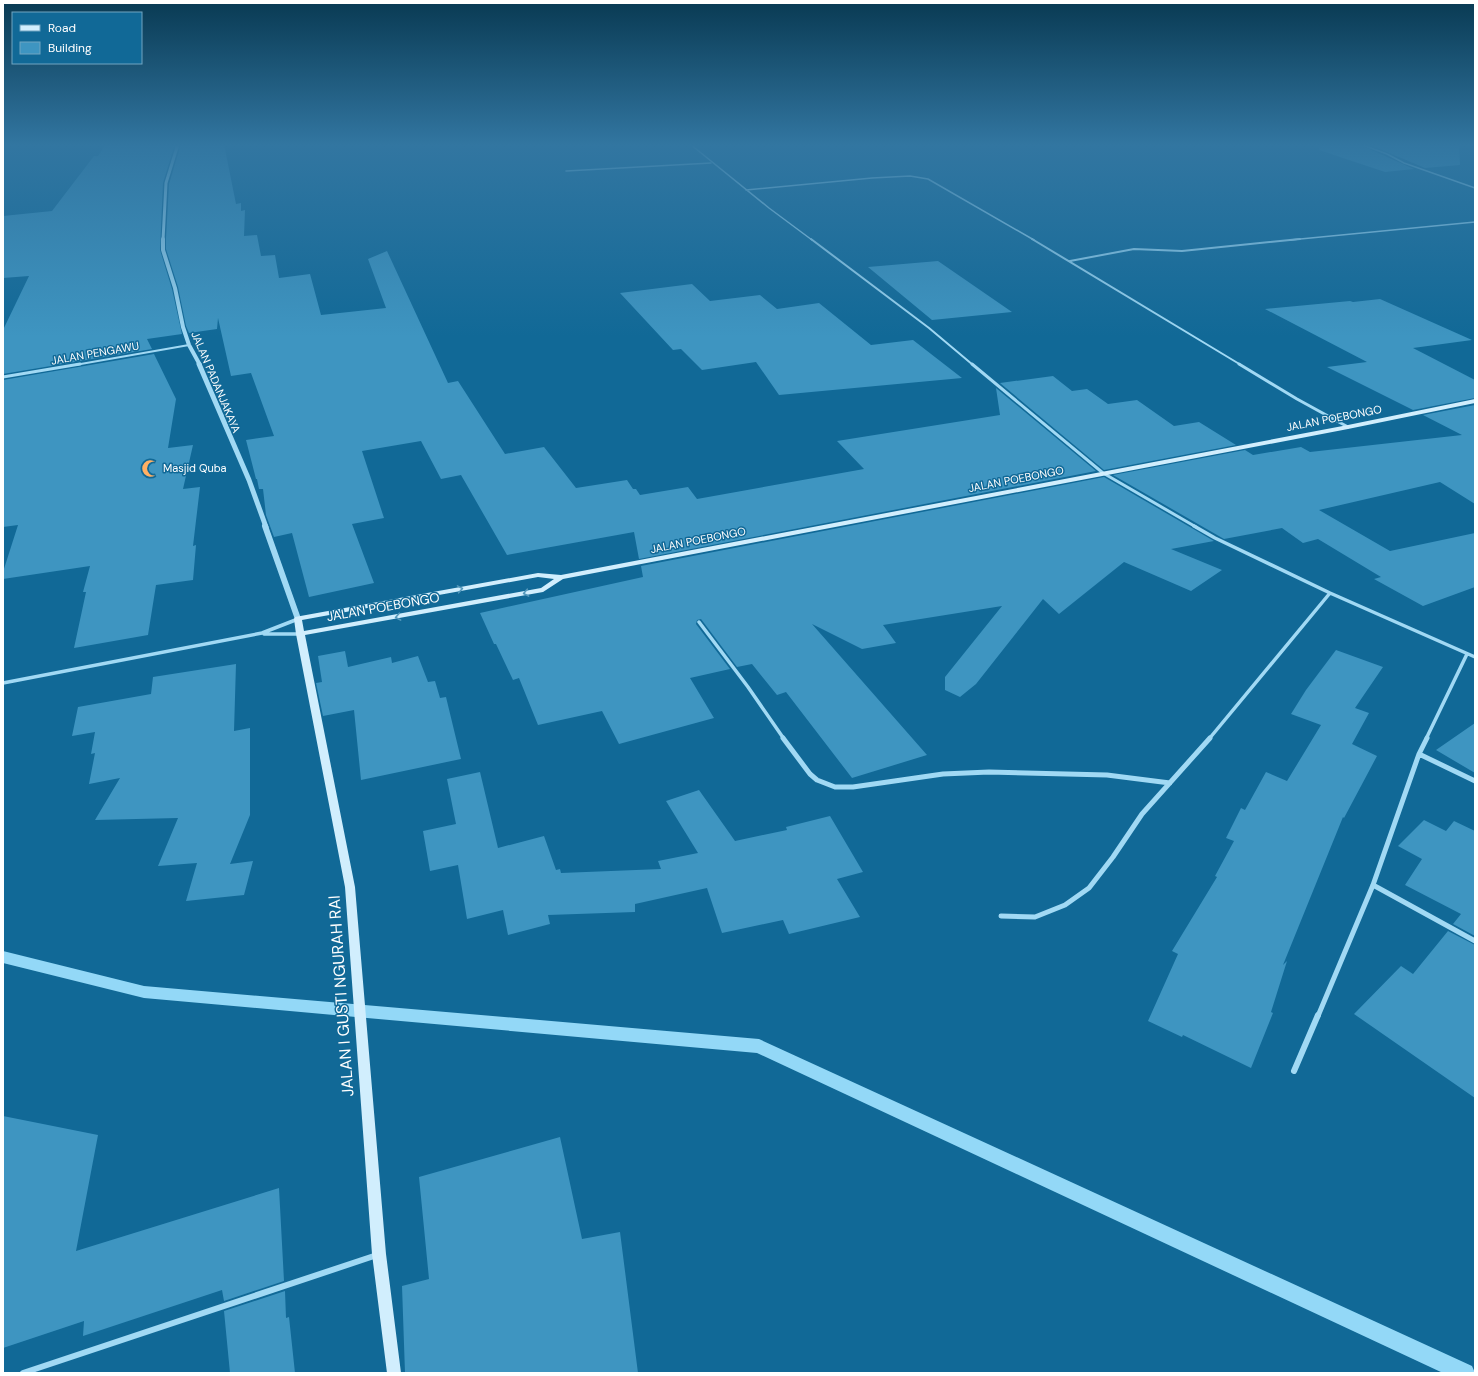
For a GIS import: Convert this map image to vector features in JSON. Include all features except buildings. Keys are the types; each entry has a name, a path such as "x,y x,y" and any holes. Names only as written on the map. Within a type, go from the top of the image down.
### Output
{"main road":[{"name":"JALAN POEBONGO","path":"298,619 538,575 561,578 1103,473 1348,428 1475,401"},
{"name":"JALAN POEBONGO","path":"300,634 543,590 561,578"},
{"name":"JALAN I GUSTI NGURAH RAI","path":"298,619 350,887 379,1254 394,1373"}],"street":[{"name":"JALAN PADANJAKAYA","path":"165,208 163,250 189,345 198,361 248,480 298,619"},
{"path":"770,208 929,328 1103,473 1215,538 1330,593 1475,657"},
{"path":"979,208 1348,428"},
{"path":"1070,261 1127,250 1182,251 1475,222"},
{"name":"JALAN PENGAWU","path":"3,377 189,345"},
{"path":"1001,916 1035,917 1065,905 1089,888 1113,857 1142,814 1206,743 1330,593"},
{"path":"262,634 298,619"},
{"path":"699,622 748,687 792,751 810,774 817,780 835,787 943,774 989,772 1107,775 1170,783"},
{"path":"3,683 262,634 300,634"},
{"path":"1294,1071 1373,885 1419,754 1467,654"},
{"path":"1419,754 1475,781"},
{"path":"1373,885 1475,941"},
{"path":"23,1373 379,1254"}],"waterway":[{"path":"3,957 144,992 759,1046 1465,1373"}],"place":[{"name":"Masjid Quba","path":"150,468"}]}
